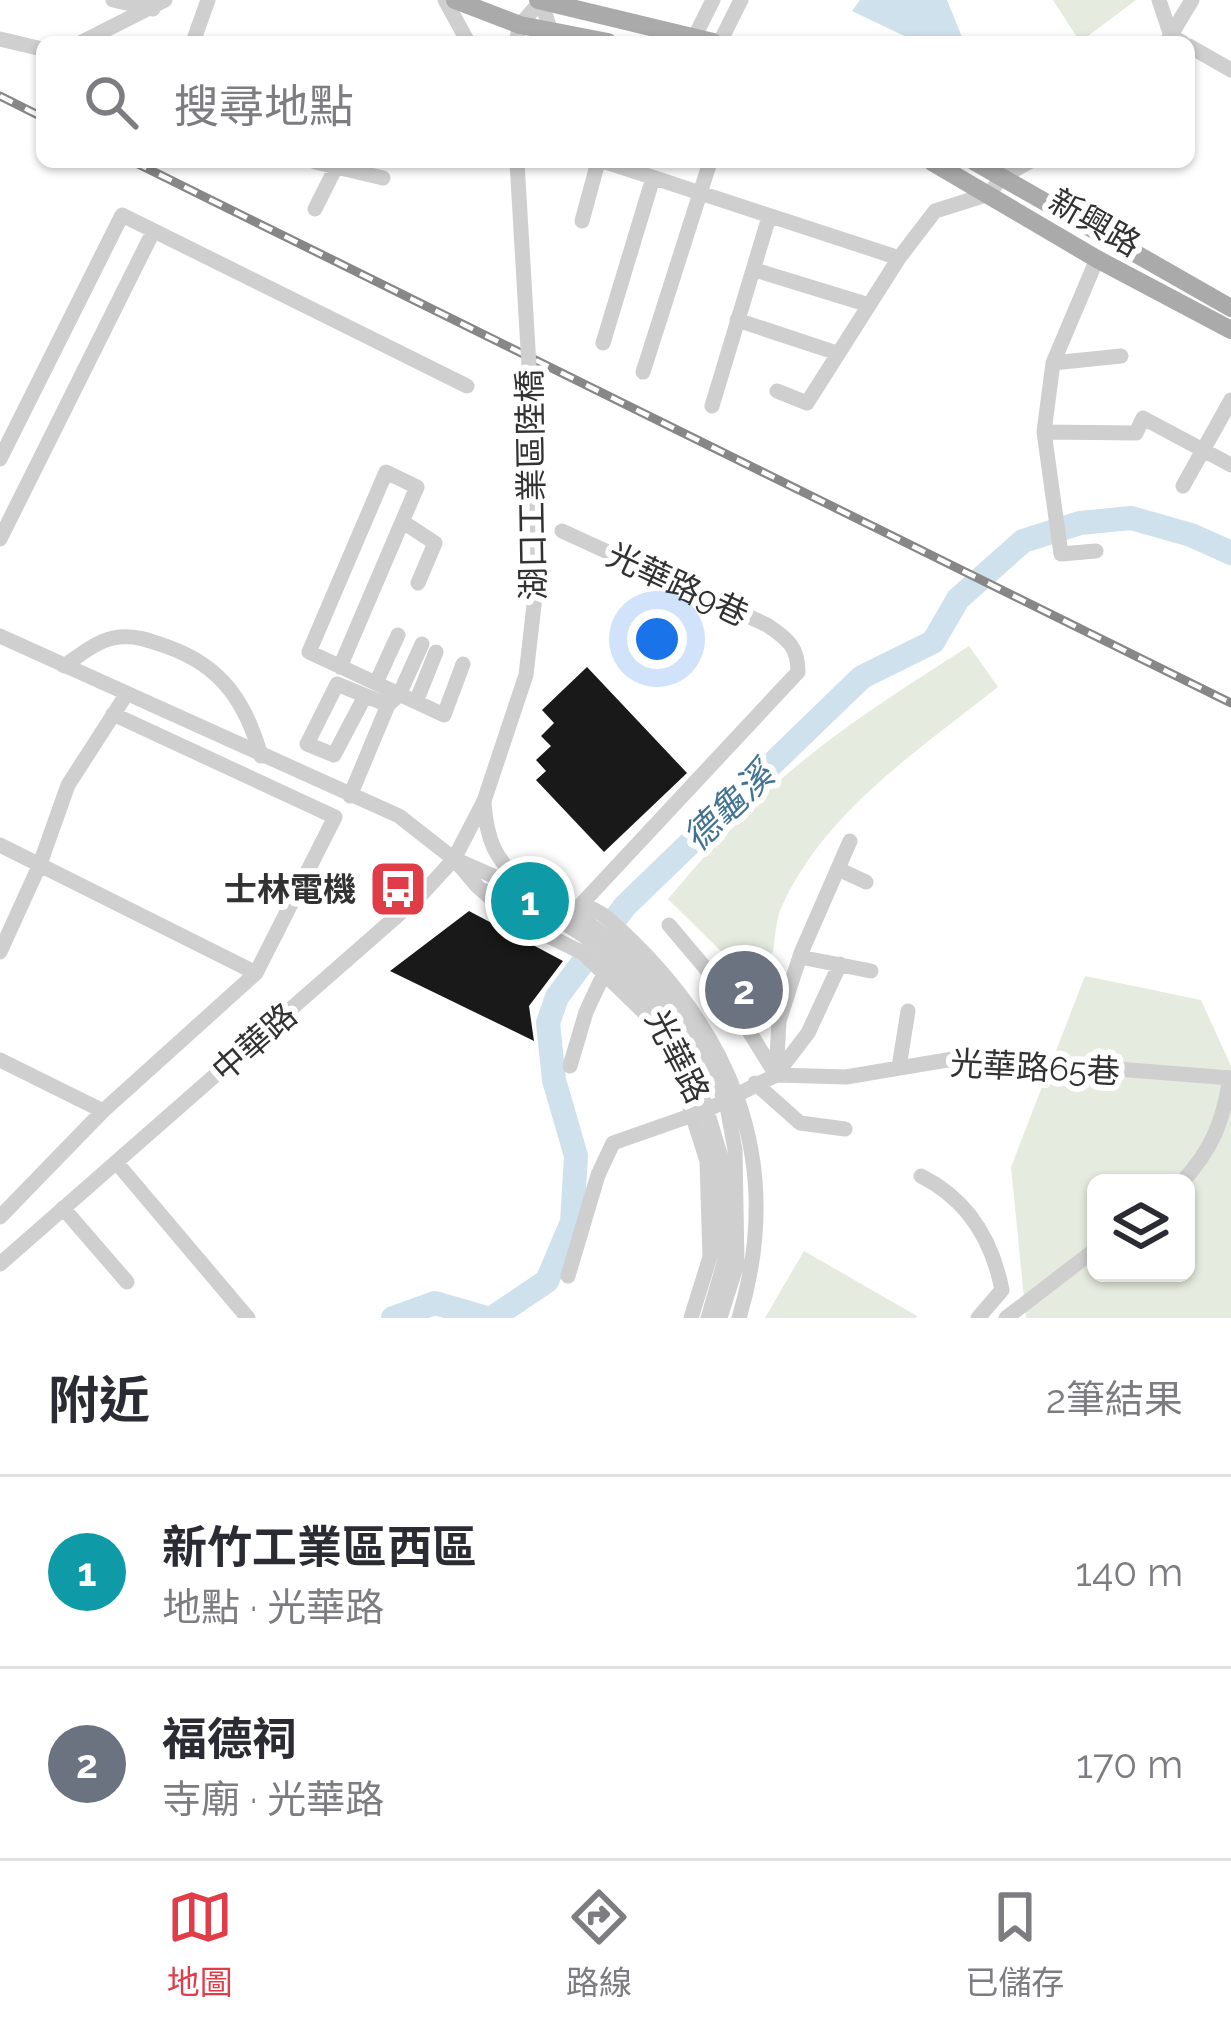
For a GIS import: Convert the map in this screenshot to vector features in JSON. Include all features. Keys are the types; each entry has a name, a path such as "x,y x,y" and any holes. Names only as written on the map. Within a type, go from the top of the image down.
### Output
{"main road":[{"path":"455,0 518,34"},
{"path":"539,0 685,36"},
{"name":"新興路","path":"943,168 1097,259 1231,330"},
{"name":"新興路","path":"986,168 1231,308"}],"street":[{"path":"113,0 159,5"},
{"path":"195,36 208,0"},
{"path":"445,0 465,36"},
{"path":"518,34 539,0"},
{"path":"539,0 549,36"},
{"path":"709,36 741,0"},
{"path":"1159,0 1175,36"},
{"path":"1179,36 1192,0"},
{"path":"705,36 707,2"},
{"path":"94,36 159,5"},
{"path":"0,39 36,48"},
{"path":"1195,51 1231,70"},
{"path":"315,209 336,168"},
{"path":"340,168 383,178"},
{"name":"湖口工業區陸橋","path":"484,801 526,675 538,570 517,168"},
{"path":"582,221 600,168"},
{"path":"621,168 899,259"},
{"path":"643,372 708,168"},
{"path":"777,391 807,403 935,211 989,194 1002,177 1018,168"},
{"path":"603,343 652,178"},
{"path":"0,459 122,215 467,386"},
{"path":"712,406 769,217"},
{"path":"0,539 153,232"},
{"path":"1096,551 1061,554 1044,432 1053,363 1097,259"},
{"path":"754,270 869,305"},
{"path":"737,320 837,353"},
{"path":"1053,363 1121,356"},
{"path":"1183,486 1230,398"},
{"path":"1044,432 1136,433 1143,418 1231,465"},
{"path":"340,667 417,487 386,472 309,652 340,667 370,690"},
{"path":"403,522 435,543 418,583"},
{"name":"光華路9巷","path":"562,531 767,625 798,653 798,672 574,912"},
{"path":"398,635 370,690 334,755 308,744 337,684 370,690 393,700 416,702 444,715 463,664"},
{"path":"0,636 399,816 454,859"},
{"path":"64,666 117,637 139,636 183,652 214,670 234,692 245,708 261,756"},
{"path":"350,796 393,700 429,648 416,702"},
{"path":"0,952 68,785 126,694"},
{"path":"0,1217 103,1112 256,974 334,817 113,714"},
{"path":"484,801 487,830 498,860 531,890"},
{"name":"中華路","path":"0,1264 422,894 454,859 484,801"},
{"path":"776,1075 779,1021 800,957 850,842"},
{"path":"0,845 256,974"},
{"name":"光華路","path":"454,859 477,886 593,934 611,956 677,1009 731,1097 752,1152 751,1276 739,1318"},
{"name":"光華路","path":"454,859 574,912 662,1012 697,1078 707,1161 710,1257 691,1318"},
{"path":"838,869 866,882"},
{"path":"669,925 723,988 776,1075"},
{"path":"570,1066 586,1012 611,956"},
{"path":"800,957 872,971"},
{"path":"776,1075 808,1033 840,964"},
{"path":"899,1067 908,1011"},
{"name":"光華路65巷","path":"568,1276 598,1175 613,1143 700,1112 776,1075 846,1077 965,1057 1230,1078"},
{"path":"0,1060 103,1112"},
{"path":"1188,1174 1214,1143 1230,1078"},
{"path":"754,1083 800,1123 845,1129"},
{"name":"光華路","path":"720,1318 737,1264 731,1097"},
{"name":"光華路","path":"700,1112 720,1154 725,1260 708,1318"},
{"path":"116,1162 248,1318"},
{"path":"921,1176 950,1191 995,1257 1002,1290 978,1318"},
{"path":"63,1208 127,1282"},
{"path":"1006,1318 1087,1256"}],"shaded area":[{"path":"1053,0 1136,0 1088,36 1076,36"},
{"path":"969,646 998,687 877,784 823,840 782,906 773,952 745,975 668,899 712,848 792,770 856,720"},
{"path":"1085,976 1201,1000 1231,1066 1231,1318 1026,1318 1011,1167"},
{"path":"804,1251 917,1316 916,1318 765,1318"}],"water":[{"path":"860,0 947,0 962,36 904,36 852,11"}],"building":[{"path":"587,667 687,773 604,852 536,780 546,771 536,760 551,746 541,736 554,723 542,710"},
{"path":"469,911 563,961 529,1006 534,1041 390,971"}],"waterway":[{"name":"德龜溪","path":"492,1318 547,1281 572,1222 576,1156 554,1080 548,1023 557,997 625,906 862,677 933,642 958,599 1023,541 1080,523 1131,518 1191,535 1231,553"},
{"name":"德龜溪","path":"393,1318 435,1303 487,1318"}],"railway":[{"path":"0,96 36,114"},
{"path":"146,168 1231,703"}],"place":[{"name":"士林電機","path":"398,889"},
{"name":"新竹工業區西區","path":"530,901"},
{"name":"福德祠","path":"744,990"}]}
